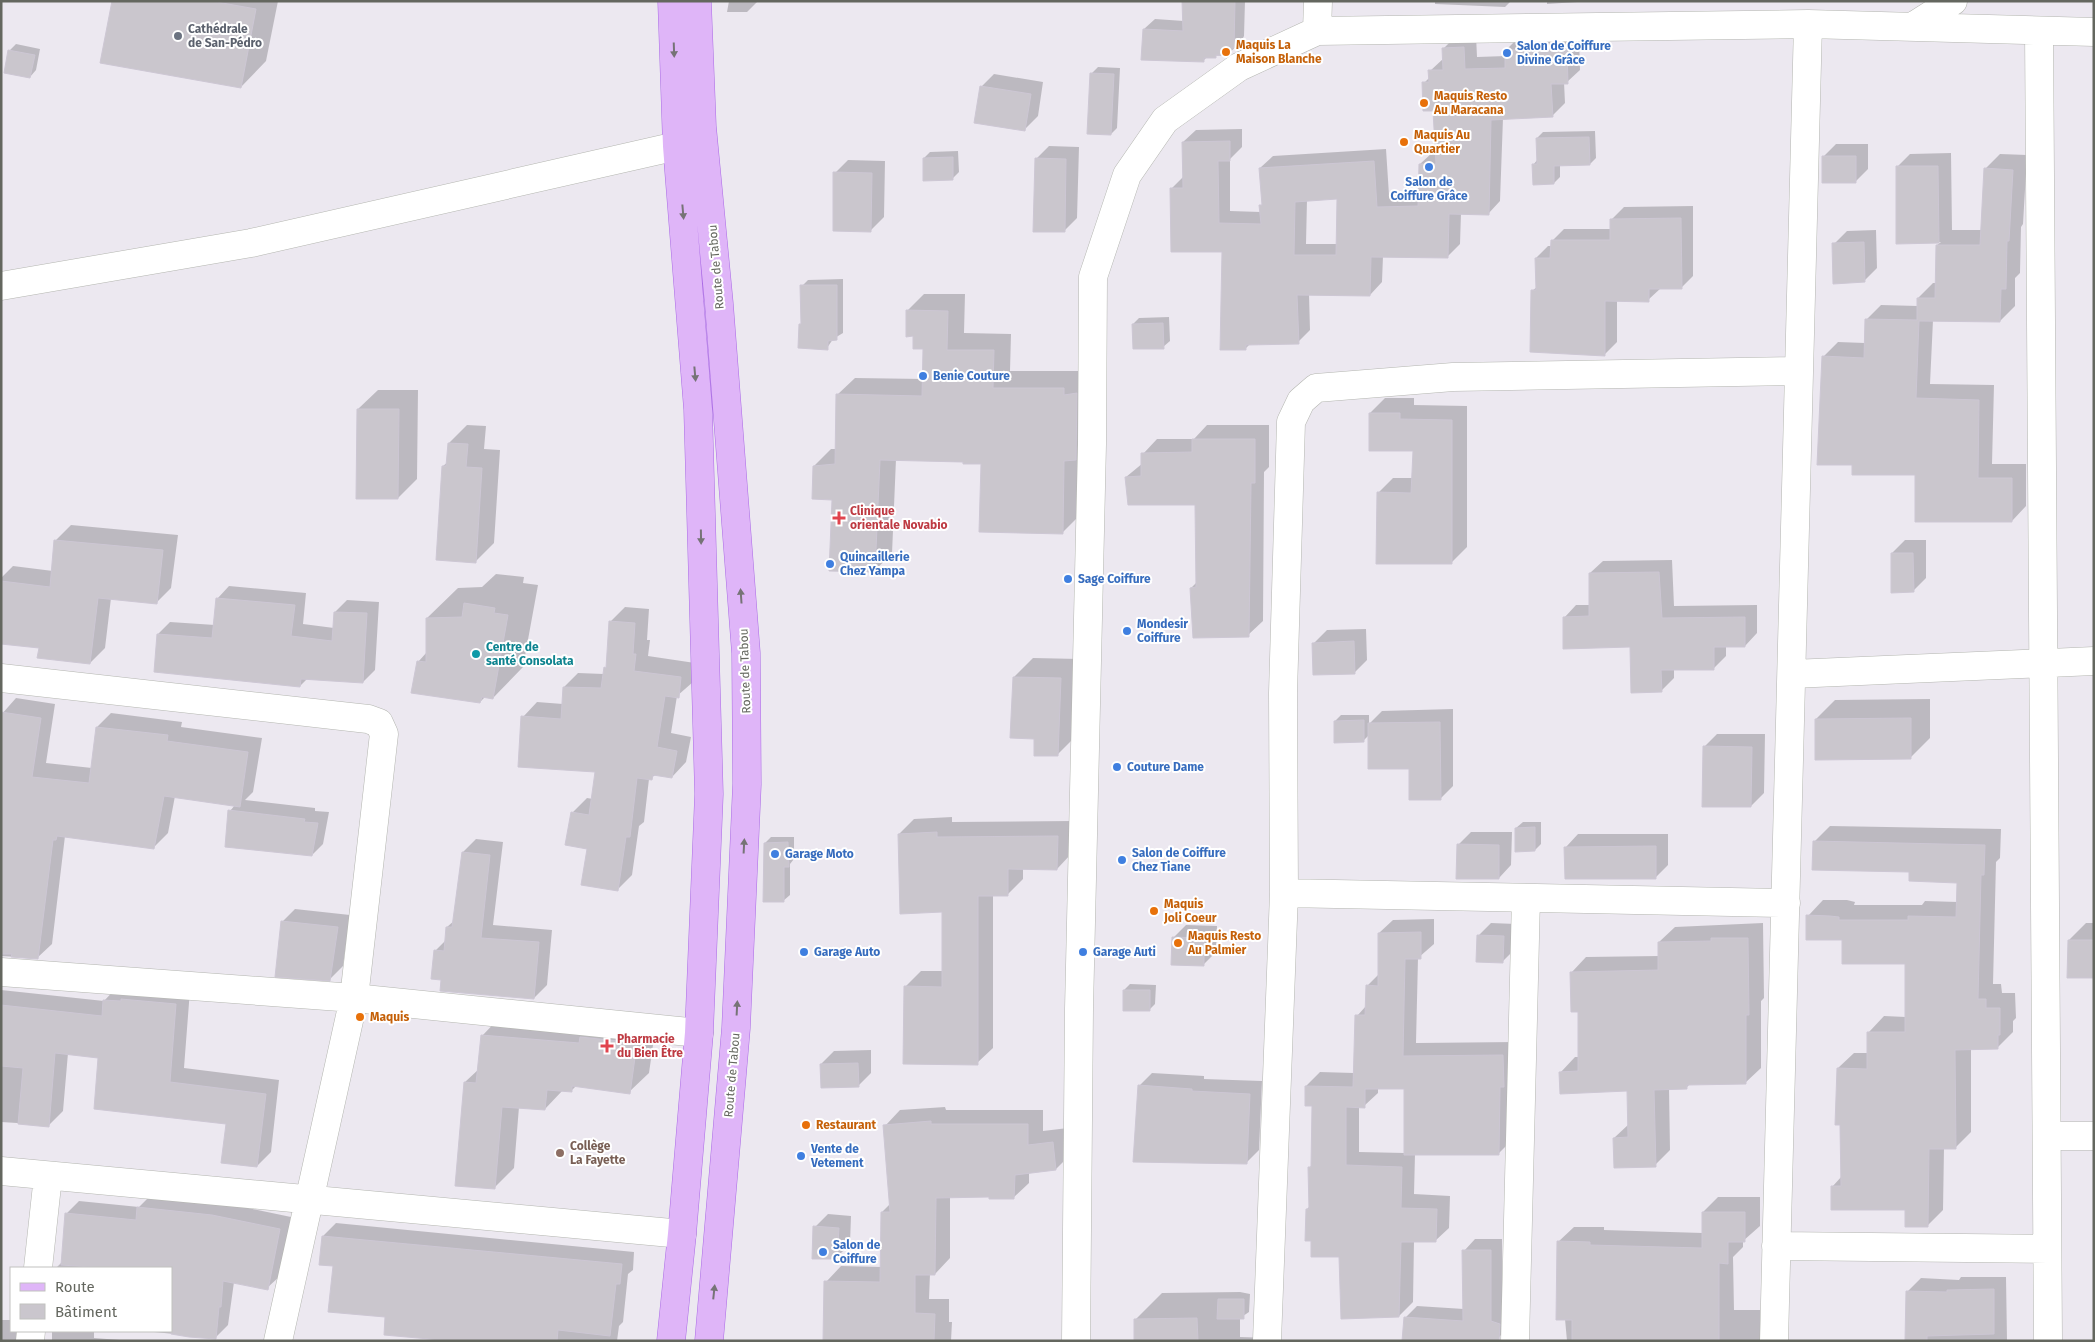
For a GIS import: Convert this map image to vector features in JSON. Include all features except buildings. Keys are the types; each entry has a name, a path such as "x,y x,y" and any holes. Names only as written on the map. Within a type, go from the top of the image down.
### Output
{"main road":[{"path":"671,1341 699,1033 709,794 698,409 677,146 672,1"},
{"name":"Route de Tabou","path":"697,1 702,127 719,304 746,663 747,784 736,1028 709,1341"}],"street":[{"path":"1317,31 1318,1"},
{"path":"1912,27 1953,1"},
{"path":"1774,1341 1808,24"},
{"path":"1076,1341 1079,999 1092,444 1093,277 1127,175 1165,120 1239,68 1317,31 1808,24 2094,32"},
{"path":"2039,31 2048,1341"},
{"path":"1,286 251,243 677,146"},
{"path":"1267,1341 1284,893 1283,693 1290,422 1301,401 1316,388 1453,377 1799,371"},
{"path":"1792,674 2094,661"},
{"path":"1,678 368,719 379,723 384,734 354,998 278,1341"},
{"path":"1284,893 1786,903"},
{"path":"1515,1341 1526,898"},
{"path":"1,972 354,998 699,1033"},
{"path":"2046,1136 2094,1136"},
{"path":"1,1171 682,1234"},
{"path":"38,1267 48,1176"},
{"path":"1776,1246 2047,1249"}],"place":[{"name":"Cathédrale de San-Pédro","path":"178,36"},
{"name":"Maquis La Maison Blanche","path":"1226,52"},
{"name":"Salon de Coiffure Divine Grâce","path":"1507,53"},
{"name":"Maquis Resto Au Maracana","path":"1424,103"},
{"name":"Maquis Au Quartier","path":"1404,142"},
{"name":"Salon de Coiffure Grâce","path":"1429,167"},
{"name":"Benie Couture","path":"923,376"},
{"name":"Clinique orientale Novabio","path":"839,518"},
{"name":"Quincaillerie Chez Yampa","path":"830,564"},
{"name":"Sage Coiffure","path":"1068,579"},
{"name":"Mondesir Coiffure","path":"1127,631"},
{"name":"Centre de santé Consolata","path":"476,654"},
{"name":"Couture Dame","path":"1117,767"},
{"name":"Garage Moto","path":"775,854"},
{"name":"Salon de Coiffure Chez Tiane","path":"1122,860"},
{"name":"Maquis Joli Coeur","path":"1154,911"},
{"name":"Maquis Resto Au Palmier","path":"1178,943"},
{"name":"Garage Auto","path":"804,952"},
{"name":"Garage Auti","path":"1083,952"},
{"name":"Maquis","path":"360,1017"},
{"name":"Pharmacie du Bien Être","path":"607,1046"},
{"name":"Restaurant","path":"806,1125"},
{"name":"Collège La Fayette","path":"560,1153"},
{"name":"Vente de Vetement","path":"801,1156"},
{"name":"Salon de Coiffure","path":"823,1252"}]}
